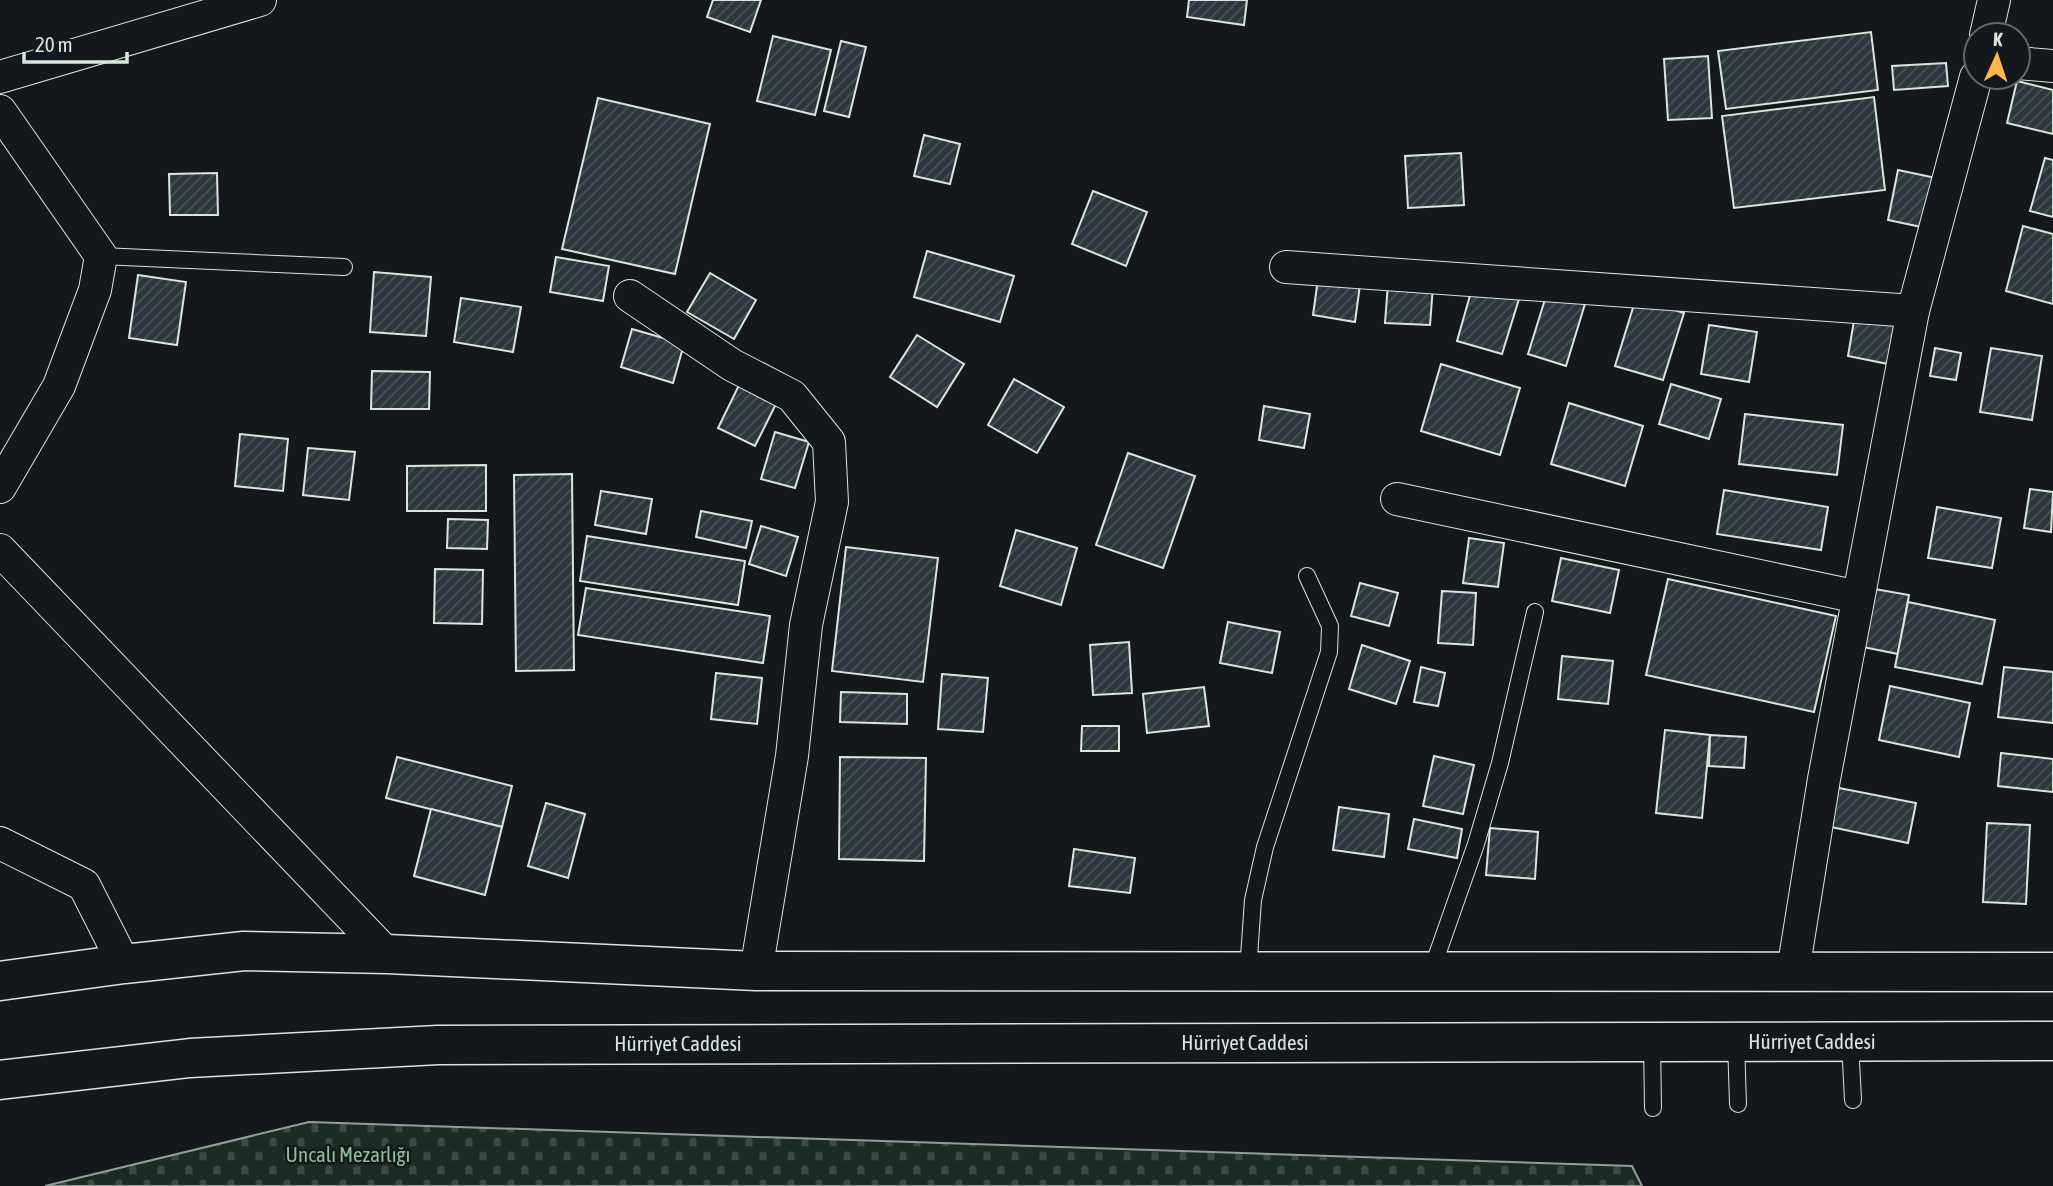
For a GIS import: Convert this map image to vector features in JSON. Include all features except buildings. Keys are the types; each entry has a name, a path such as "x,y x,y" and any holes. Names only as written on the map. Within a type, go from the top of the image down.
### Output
{"highway":[{"path":"0,981 244,951 387,954 756,971 2053,972"},
{"name":"Hürriyet Caddesi","path":"0,1080 190,1058 438,1045 2053,1041"}],"street":[{"path":"0,76 260,0"},
{"path":"1989,21 1994,0"},
{"path":"2032,64 2053,66"},
{"path":"1793,971 1826,766 1913,311 1972,91"},
{"path":"0,111 101,256 95,290 59,386 0,487"},
{"path":"1286,267 1913,311"},
{"path":"631,296 732,365 792,396 829,442 832,502 806,625 792,756 756,971"},
{"path":"1397,499 1858,597"},
{"path":"0,550 387,954"},
{"path":"0,842 84,886 124,964"}],"lane":[{"path":"101,256 344,267"},
{"path":"1248,971 1253,900 1265,847 1329,652 1330,626 1307,576"},
{"path":"1434,971 1500,763 1535,612"},
{"path":"1652,1042 1653,1108"},
{"path":"1736,1042 1738,1104"},
{"path":"1850,1042 1853,1100"}],"green space":[{"name":"Uncalı Mezarlığı","path":"309,1122 1632,1166 1642,1186 45,1186"}]}
